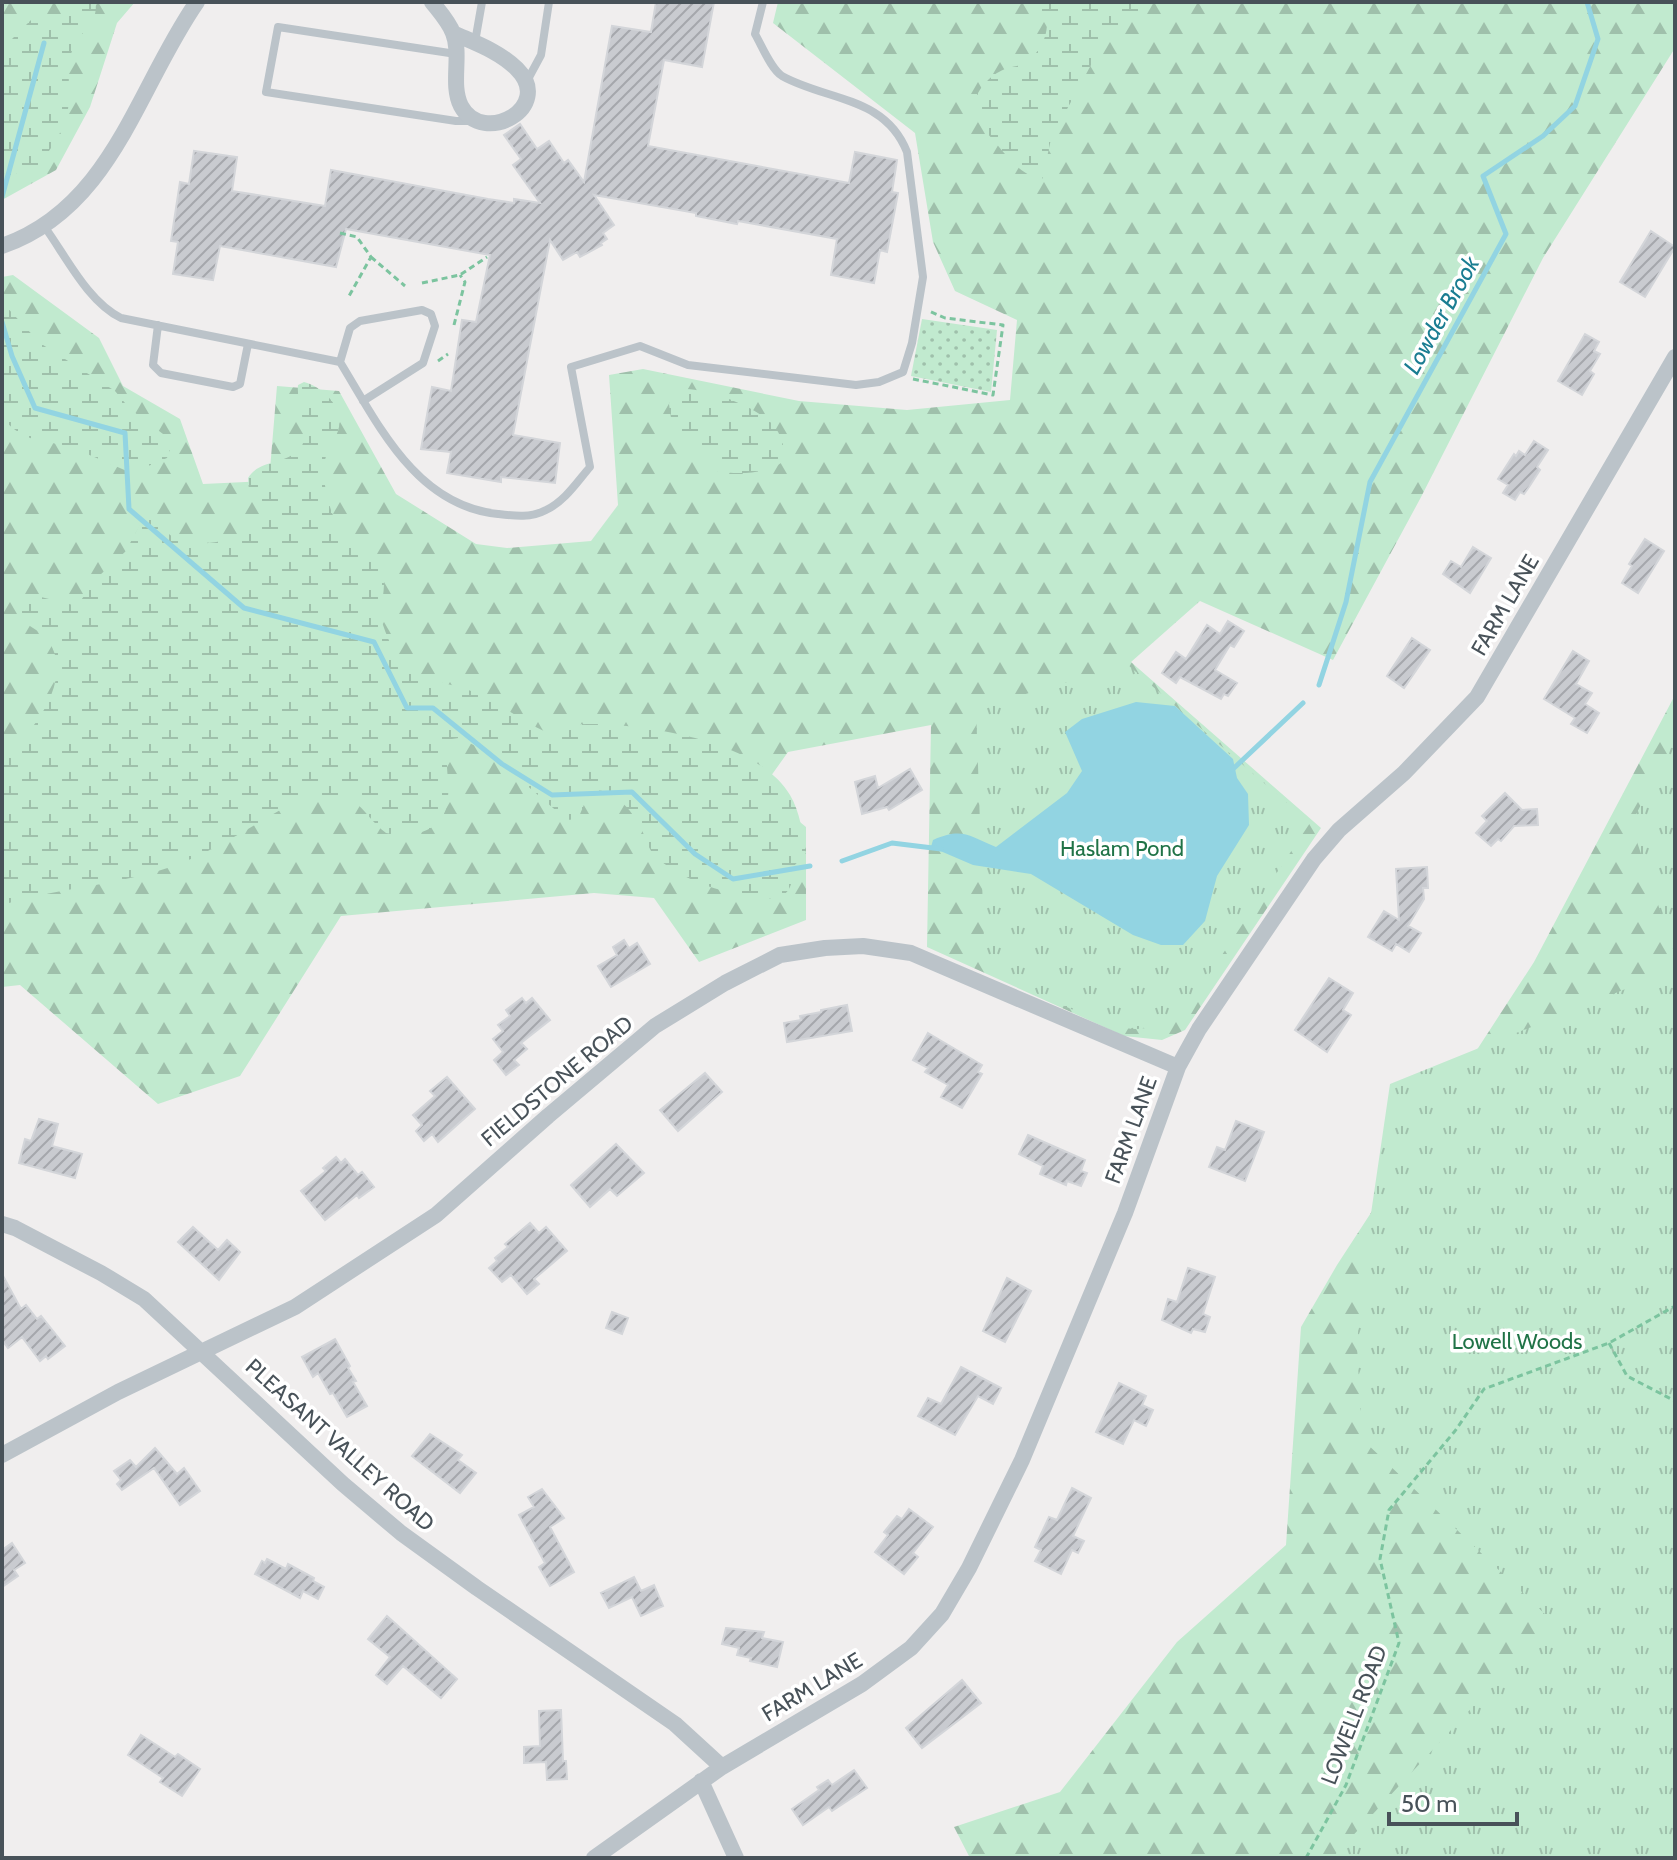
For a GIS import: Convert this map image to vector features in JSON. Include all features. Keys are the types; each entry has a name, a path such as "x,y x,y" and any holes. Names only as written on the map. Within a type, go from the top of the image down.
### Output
{"street":[{"path":"2,246 44,226 76,201 111,157 197,2"},
{"path":"432,2 453,33 461,106 476,120 489,125 508,119 524,108 528,95 527,82 519,70 501,55 453,33"},
{"name":"FARM LANE","path":"594,1858 722,1767 862,1684 911,1648 942,1614 969,1568 1022,1460 1125,1213 1178,1067 1207,1016 1314,859 1339,830 1404,773 1477,697 1675,357"},
{"name":"FIELDSTONE ROAD","path":"2,1455 118,1392 295,1307 436,1215 655,1026 725,983 780,955 863,946 911,953 1178,1067"},
{"name":"PLEASANT VALLEY ROAD","path":"2,1224 101,1273 144,1299 343,1484 401,1533 675,1724 722,1767"},
{"path":"701,1781 736,1858"}],"lane":[{"path":"475,42 482,2"},
{"path":"527,82 541,55 549,2"},
{"path":"363,401 423,363 435,326 431,314 422,310 360,321 350,328 340,362 363,401 390,445 427,485 482,513 517,516 534,515 560,501 590,467 571,367 640,346 688,365 856,385 879,382 903,372 912,343 923,277 907,152 900,134 865,106 779,75 755,34 763,2"},
{"path":"457,54 278,27 266,92 456,121 476,120"},
{"path":"44,226 92,293 110,312 121,318 340,362"},
{"path":"158,325 153,365 161,373 233,387 240,384 248,344"}],"path":[{"path":"340,233 357,237 371,257 405,286"},
{"path":"349,296 371,257"},
{"path":"422,283 460,275 487,257"},
{"path":"454,325 465,282 460,275"},
{"path":"903,372 912,379 993,395 1003,344 1003,325 945,318 918,306"},
{"name":"LOWELL ROAD","path":"1306,1858 1346,1785 1399,1643 1380,1559 1389,1510 1455,1431 1484,1389 1609,1343 1675,1306"},
{"path":"1609,1343 1627,1376 1675,1401"}],"green space":[{"path":"2,2 135,2 117,23 90,107 56,170 2,200"},
{"path":"63,2 95,2 96,8 71,53 66,117 55,141 35,170 6,176 2,171 2,49 34,17 65,15"},
{"path":"778,2 1675,2 1675,48 1543,258 1420,499 1333,660 1200,601 1131,662 1321,828 1185,1030 1162,1040 1124,1036 927,947 931,725 788,752 761,790 806,827 806,920 699,962 654,898 594,893 341,916 240,1076 158,1104 20,985 2,987 2,277 13,275 99,338 123,386 180,419 203,484 269,481 277,386 339,391 396,494 476,544 507,548 591,541 618,505 609,375 643,369 799,401 907,410 1010,400 1017,320 955,291 933,242 915,133 773,23"},
{"path":"1033,2 1153,2 1107,44 1091,65 1053,130 1042,180 1010,160 980,124 974,110 977,96 986,82 998,72 1029,59 1042,43 1047,23"},
{"path":"2,302 40,343 115,391 130,409 167,437 171,446 167,458 132,473 71,448 27,437 11,427 2,418"},
{"path":"922,319 997,330 991,392 911,376"},
{"path":"304,382 319,389 336,407 338,431 324,465 328,502 343,530 371,557 382,574 382,622 403,664 420,676 481,695 546,732 587,724 639,727 698,739 727,748 753,761 774,776 790,795 801,823 806,853 793,867 791,886 785,894 774,898 737,894 681,874 657,858 632,813 608,793 593,790 578,819 567,820 488,752 459,738 452,739 447,753 446,809 442,818 427,830 408,834 386,833 353,801 334,795 313,796 300,799 177,865 2,905 2,759 38,720 48,703 57,669 54,652 45,637 24,620 14,607 15,601 29,594 78,604 100,575 126,551 141,522 150,517 171,536 194,544 230,539 260,525 264,518 249,491 248,478 259,467 288,457 301,447 304,427 298,385"},
{"path":"686,389 732,400 765,418 776,428 785,460 771,468 753,472 717,471 692,441 672,425 671,397"},
{"name":"Haslam Pond","path":"1128,665 1310,823 1188,1006 1164,1022 1137,1029 1123,1028 1084,1014 985,968 976,708"},
{"path":"1675,695 1675,1858 970,1858 954,1827 1060,1792 1177,1642 1286,1545 1301,1327 1337,1265 1534,962"},
{"path":"1675,739 1675,955 1631,824"},
{"name":"Lowell Woods","path":"1675,969 1675,1858 1332,1858 1479,1700 1549,1618 1362,1439 1357,1346 1363,1268 1390,1084"}],"water":[{"path":"1136,702 1175,706 1233,759 1237,778 1248,794 1249,825 1217,876 1205,921 1183,945 1161,945 1133,935 1031,874 973,865 931,847 933,840 959,834 996,847 1067,793 1082,771 1065,732 1082,719"}],"building":[{"path":"656,2 714,2 702,67 664,60 648,146 849,183 855,152 897,160 892,192 898,193 887,252 880,250 874,283 831,275 837,239 738,221 737,224 696,216 696,213 594,195 614,225 603,233 607,239 602,245 580,257 577,252 563,260 550,240 513,435 560,443 555,483 501,477 501,482 447,473 451,452 421,449 432,387 451,391 462,320 476,322 490,255 346,229 336,267 220,246 213,280 173,274 178,242 171,241 180,182 189,184 194,151 237,157 232,191 325,206 331,170 488,199 540,203 513,165 521,159 504,135 520,124 537,149 549,141 564,163 568,160 584,182 612,26 651,32"},
{"path":"1651,231 1675,247 1645,297 1620,282"},
{"path":"1585,334 1599,342 1594,351 1600,354 1590,371 1594,374 1582,395 1558,381"},
{"path":"1534,441 1548,450 1529,487 1524,494 1520,492 1515,500 1503,493 1508,485 1498,479 1514,454 1516,456 1519,451 1525,455"},
{"path":"1645,539 1664,551 1638,593 1622,583 1632,566 1629,564"},
{"path":"1473,547 1491,558 1470,593 1443,574 1451,561 1461,567"},
{"path":"1228,621 1244,631 1234,647 1230,645 1215,670 1237,683 1228,696 1224,694 1221,699 1180,677 1176,683 1162,673 1176,652 1186,659 1207,625 1220,634"},
{"path":"1412,638 1430,650 1404,688 1387,676"},
{"path":"1573,651 1589,661 1576,684 1592,693 1585,704 1599,713 1587,733 1571,724 1575,718 1544,699"},
{"path":"910,769 922,790 889,810 887,807 862,814 855,782 875,776 878,788"},
{"path":"1505,793 1522,810 1537,809 1538,825 1514,826 1501,841 1498,839 1491,846 1476,833 1487,821 1482,816"},
{"path":"1427,867 1428,888 1423,888 1424,899 1408,926 1421,933 1409,952 1396,944 1392,951 1368,937 1384,911 1399,920 1396,869"},
{"path":"624,940 629,948 637,943 650,964 611,987 598,966 617,955 613,947"},
{"path":"1329,978 1353,993 1343,1010 1351,1015 1327,1052 1295,1030"},
{"path":"522,998 526,1003 532,998 550,1020 521,1043 527,1049 514,1060 519,1065 506,1075 494,1060 503,1052 493,1039 503,1031 498,1025 510,1016 506,1010"},
{"path":"847,1005 852,1031 787,1042 784,1023"},
{"path":"928,1033 982,1065 978,1072 982,1074 962,1108 941,1097 948,1085 925,1072 928,1068 913,1060"},
{"path":"705,1073 722,1092 678,1131 660,1110"},
{"path":"447,1077 475,1109 438,1142 432,1134 424,1141 416,1131 422,1125 413,1115 435,1096 430,1091"},
{"path":"39,1119 58,1124 52,1146 82,1154 75,1178 19,1163 25,1139 31,1141"},
{"path":"1236,1121 1264,1132 1245,1181 1209,1167 1217,1147 1225,1150"},
{"path":"1028,1135 1085,1160 1081,1171 1087,1173 1081,1186 1067,1181 1066,1185 1040,1174 1043,1166 1019,1154"},
{"path":"616,1144 644,1173 617,1196 610,1189 590,1207 571,1185"},
{"path":"336,1157 341,1163 345,1159 358,1175 362,1172 374,1187 359,1198 357,1195 325,1220 301,1191 326,1171 323,1168"},
{"path":"530,1223 539,1233 546,1227 567,1251 534,1279 539,1284 527,1294 511,1275 502,1282 489,1268 508,1247 505,1244"},
{"path":"193,1227 218,1250 227,1240 240,1252 219,1280 178,1242"},
{"path":"1188,1268 1215,1277 1203,1314 1210,1317 1205,1332 1193,1329 1191,1333 1162,1320 1168,1299 1177,1302"},
{"path":"2,1274 21,1309 26,1305 37,1319 41,1316 65,1346 48,1359 46,1356 40,1361 22,1337 8,1348 2,1340"},
{"path":"1007,1278 1031,1291 1005,1342 983,1331"},
{"path":"612,1312 628,1318 622,1334 606,1328"},
{"path":"335,1339 367,1406 347,1417 318,1373 313,1377 302,1357"},
{"path":"961,1367 1001,1388 993,1404 978,1396 955,1435 918,1416 928,1398 941,1404"},
{"path":"1119,1383 1146,1396 1142,1405 1153,1410 1146,1426 1134,1420 1123,1444 1096,1432"},
{"path":"430,1434 462,1455 458,1460 476,1473 460,1493 412,1456"},
{"path":"155,1448 177,1474 184,1468 200,1491 180,1505 154,1468 122,1490 117,1484 121,1480 114,1471 130,1460 136,1467"},
{"path":"1072,1488 1091,1498 1073,1536 1084,1541 1078,1553 1072,1550 1061,1574 1035,1561 1041,1550 1035,1547 1049,1517 1057,1520"},
{"path":"542,1489 564,1518 550,1527 574,1572 550,1586 539,1567 545,1563 519,1515 534,1507 528,1497"},
{"path":"909,1509 933,1527 913,1553 918,1557 904,1574 875,1552 888,1535 884,1532 897,1516 902,1519"},
{"path":"12,1543 25,1563 14,1570 18,1576 2,1587 2,1550"},
{"path":"267,1559 286,1569 288,1564 314,1578 313,1581 324,1587 318,1599 303,1591 300,1598 255,1574 262,1561 265,1563"},
{"path":"634,1577 641,1591 654,1585 663,1606 641,1616 632,1597 609,1608 601,1593"},
{"path":"387,1616 457,1679 441,1698 403,1666 387,1684 376,1675 390,1657 368,1639"},
{"path":"726,1628 764,1632 762,1638 783,1642 777,1667 750,1661 751,1658 737,1655 739,1648 722,1644"},
{"path":"962,1680 981,1703 922,1748 906,1728"},
{"path":"561,1710 563,1761 566,1761 567,1779 547,1780 546,1762 524,1763 524,1747 540,1746 539,1711"},
{"path":"141,1735 200,1769 182,1796 160,1782 163,1778 128,1755"},
{"path":"854,1770 867,1788 832,1811 829,1807 803,1825 792,1809 828,1780 832,1785"}],"waterway":[{"name":"Lowder Brook","path":"1319,685 1346,602 1370,482 1506,234 1483,176 1543,136 1575,106 1598,39 1587,2"},
{"name":"Lowder Brook","path":"2,197 44,43"},
{"name":"Lowder Brook","path":"2,322 12,356 35,408 125,433 129,509 244,608 374,642 407,708 433,708 502,764 552,795 632,792 695,854 733,879 810,866"},
{"name":"Lowder Brook","path":"1233,769 1303,703"},
{"name":"Lowder Brook","path":"842,861 892,843 941,849"}]}
